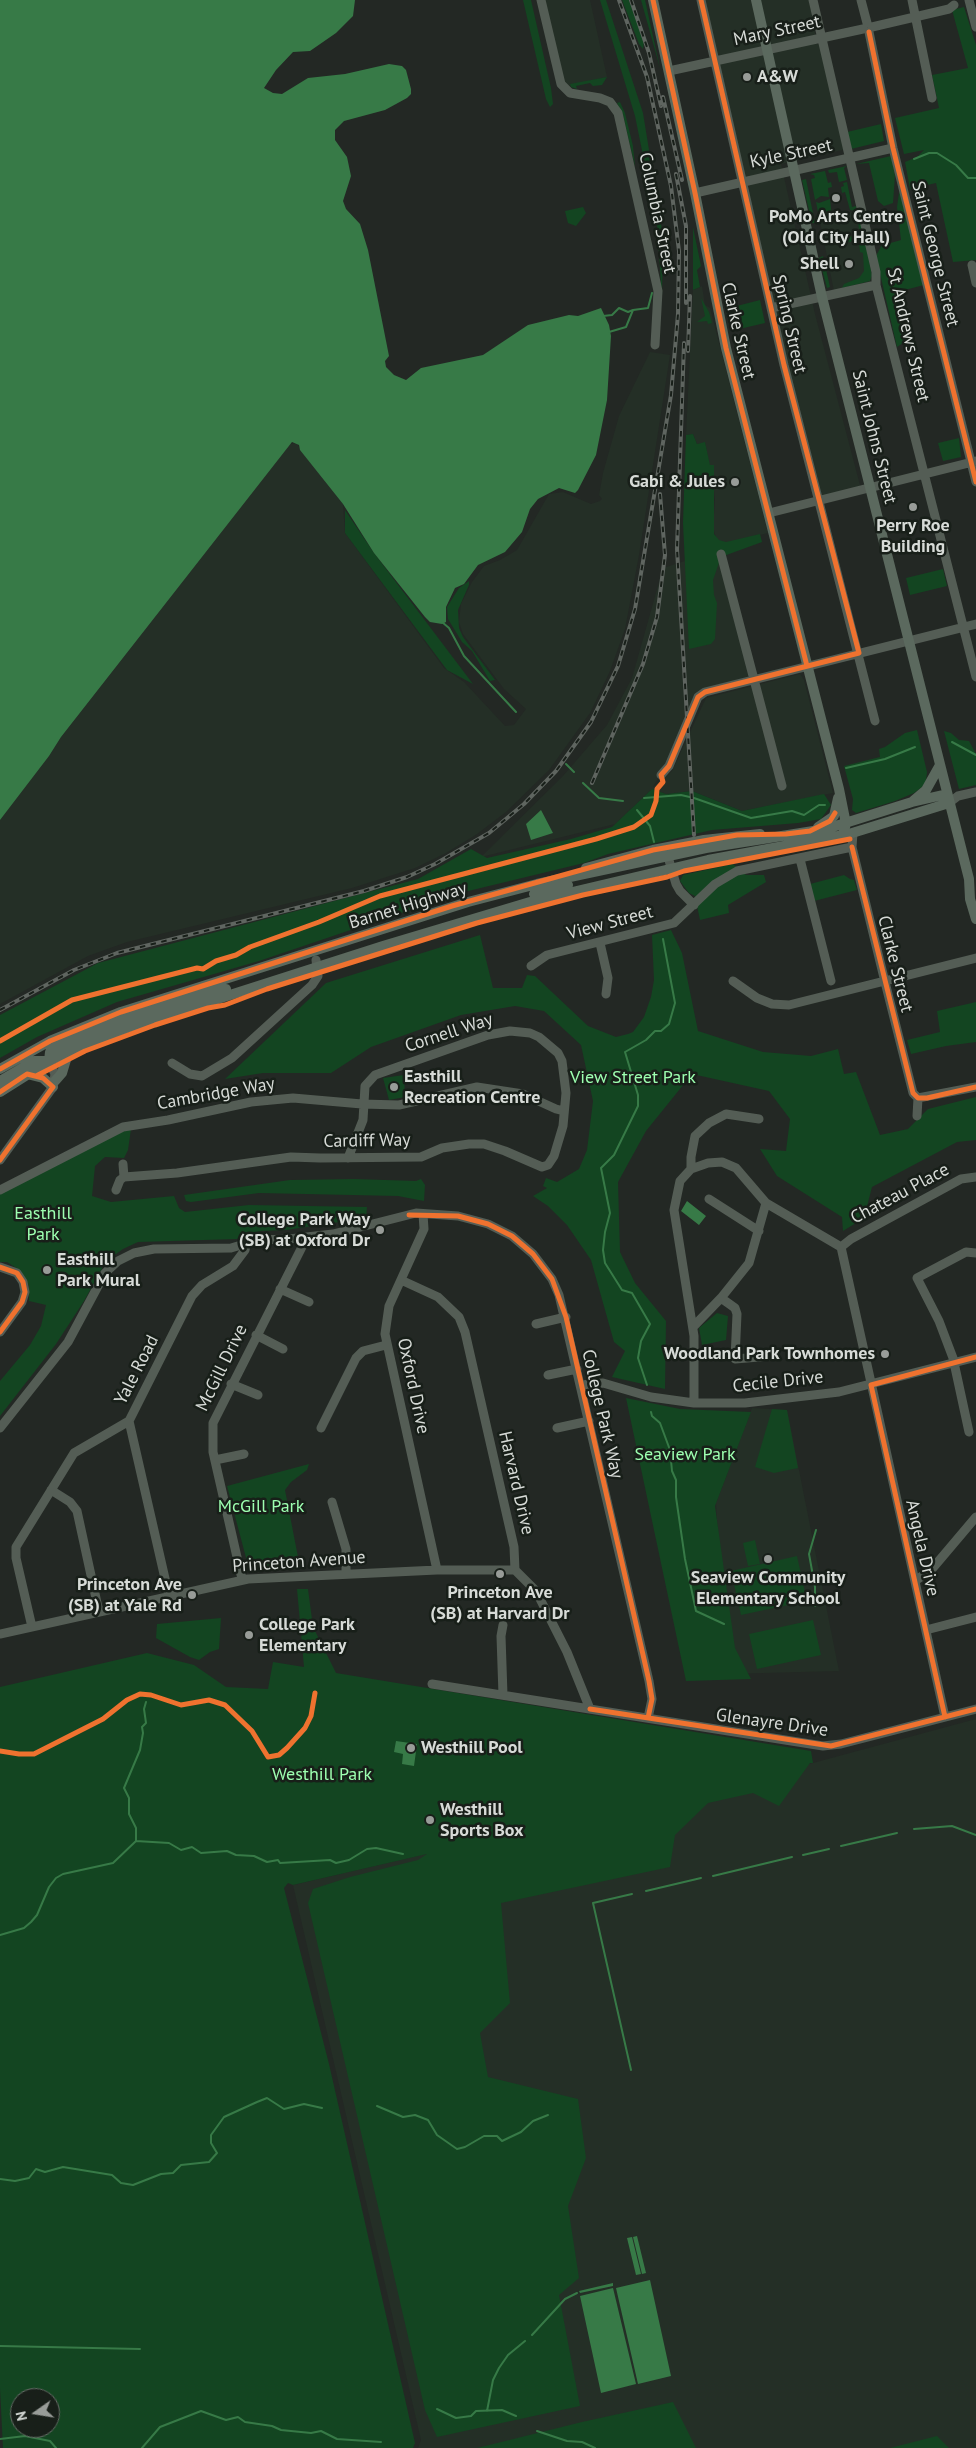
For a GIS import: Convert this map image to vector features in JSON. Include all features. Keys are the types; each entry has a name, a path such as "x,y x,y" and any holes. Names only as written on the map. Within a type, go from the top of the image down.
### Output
{"main road":[{"name":"Clarke Street","path":"652,0 695,193 723,336 839,789 846,824"},
{"name":"Saint Johns Street","path":"756,0 822,296 969,879 970,899 976,919"},
{"path":"912,802 926,790 940,765"},
{"path":"810,831 834,816 839,789"},
{"name":"Barnet Highway","path":"0,1069 50,1041 121,1012 452,906 537,884 668,856 846,824 912,802 948,798"},
{"name":"Barnet Highway","path":"0,1092 27,1074 68,1053 156,1018 317,964 530,902 672,868 842,836 948,798"},
{"path":"842,836 846,824"},
{"name":"Barnet Highway","path":"537,884 558,876 641,853 696,841 737,835 786,834"},
{"path":"0,1081 34,1061 49,1062 50,1052 54,1049 124,1020 317,964 582,881 602,871"},
{"name":"Saint Johns Street","path":"969,879 976,892"},
{"path":"27,1074 43,1078 54,1084 62,1074 68,1053"}],"street":[{"name":"Columbia Street","path":"540,0 561,84 570,93 600,98 610,102 618,113 658,291 655,345"},
{"name":"Spring Street","path":"701,0 771,308 875,721"},
{"name":"St Andrews Street","path":"813,0 876,272 876,285 976,677"},
{"name":"Saint George Street","path":"862,0 887,112 893,148 974,462 976,482"},
{"path":"912,0 932,98"},
{"path":"969,0 976,27"},
{"name":"Mary Street","path":"669,71 868,28 948,9 954,5"},
{"name":"Kyle Street","path":"695,193 893,148"},
{"path":"972,265 976,283"},
{"path":"771,308 876,285"},
{"path":"769,513 974,462"},
{"path":"721,554 782,786"},
{"path":"661,775 669,766 698,697 705,692 976,624"},
{"path":"948,798 976,792"},
{"name":"Clarke Street","path":"853,833 852,847 885,982 913,1093 918,1098"},
{"name":"View Street","path":"531,966 547,955 674,923 715,884 737,871 748,867 800,859 852,847"},
{"path":"668,856 680,891 694,905"},
{"path":"800,859 831,981"},
{"path":"600,943 608,978 606,994"},
{"path":"733,981 756,998 772,1004 789,1005 976,958"},
{"path":"172,1062 190,1074 202,1076 232,1058 312,985 318,976 317,964"},
{"name":"Cornell Way","path":"348,1158 360,1129 364,1086 375,1075 488,1035 518,1031 539,1036 558,1053 564,1069 564,1111"},
{"path":"0,1160 54,1084 55,1071 49,1062"},
{"name":"Cambridge Way","path":"0,1190 109,1134 132,1125 282,1098 309,1098 362,1104 399,1105 477,1087 523,1094 564,1111"},
{"path":"917,1116 918,1098 976,1087"},
{"name":"Cardiff Way","path":"124,1177 178,1173 290,1158 421,1157 442,1148 469,1144 484,1144 505,1150 542,1167 548,1164 556,1151 563,1126 564,1111"},
{"path":"691,1169 695,1136 710,1123 726,1114 759,1119"},
{"path":"694,1403 693,1327 674,1210 680,1181 691,1169 708,1163 722,1162 736,1168 766,1203 841,1247"},
{"path":"116,1190 120,1180 124,1177 123,1164"},
{"name":"Chateau Place","path":"841,1247 851,1239 961,1179 976,1177"},
{"path":"709,1199 759,1230"},
{"path":"693,1327 721,1298 749,1263 766,1203"},
{"name":"College Park Way","path":"0,1428 68,1342 102,1278 118,1261 134,1253 148,1250 231,1248 258,1240 303,1238 348,1231 405,1216 423,1214 458,1216 488,1224 512,1236 533,1254 552,1279 566,1317 651,1691 648,1718"},
{"name":"Oxford Drive","path":"423,1214 424,1229 387,1312 384,1329 437,1570"},
{"name":"McGill Drive","path":"242,1579 212,1445 213,1423 231,1384 303,1245 303,1238"},
{"name":"Yale Road","path":"169,1596 129,1421 192,1296 202,1285 233,1266 245,1250 246,1244"},
{"name":"Angela Drive","path":"841,1247 945,1717"},
{"path":"968,1432 954,1363 939,1321 918,1278 966,1252 976,1253"},
{"path":"0,1267 17,1273 22,1279 25,1289 22,1302 0,1332"},
{"name":"Harvard Drive","path":"401,1280 438,1297 459,1318 465,1332 514,1547 515,1570"},
{"path":"280,1289 309,1302"},
{"path":"721,1298 735,1308 737,1314 734,1359 771,1356"},
{"path":"536,1324 566,1317"},
{"path":"256,1335 283,1349"},
{"path":"321,1428 356,1358 363,1351 386,1344"},
{"name":"Cecile Drive","path":"581,1385 604,1383 651,1397 694,1403 736,1403 794,1398 871,1385 976,1357"},
{"path":"548,1375 577,1369"},
{"path":"231,1384 258,1395"},
{"path":"32,1627 15,1550 77,1451 129,1421"},
{"path":"557,1428 589,1421"},
{"path":"215,1460 244,1454"},
{"path":"52,1490 70,1502 77,1511 99,1612"},
{"path":"332,1502 346,1549 346,1574"},
{"path":"915,1581 932,1569 976,1517"},
{"name":"Princeton Avenue","path":"0,1634 242,1579 437,1570 515,1570"},
{"path":"515,1570 536,1591 567,1652 590,1710"},
{"path":"926,1630 976,1617"},
{"path":"503,1625 501,1636 503,1694"},
{"name":"Glenayre Drive","path":"432,1684 832,1746 976,1708"}],"shaded area":[{"path":"0,0 355,0 353,16 336,33 310,51 293,52 276,70 264,88 273,93 282,94 308,78 345,74 389,64 402,66 406,70 411,89 411,94 407,98 385,110 344,121 335,130 335,140 347,157 351,176 343,201 346,209 360,224 368,250 389,356 385,361 386,367 394,375 406,380 421,368 483,355 528,325 569,315 578,316 601,308 609,325 611,336 607,400 596,455 578,490 575,493 559,488 538,499 530,509 522,532 505,552 478,565 464,584 455,588 446,607 446,622 442,624 430,622 425,617 374,553 343,504 300,450 299,445 292,442 61,737 49,756 0,820"},
{"path":"543,0 590,0 607,77 564,87"},
{"path":"702,0 809,0 817,44 823,45 847,149 781,164 815,314 861,489 819,500"},
{"path":"858,210 870,281 834,291 820,222"},
{"path":"702,286 705,305 710,308 768,533 718,545 713,527 715,500 713,483 705,443 697,444 693,434 686,435 693,290"},
{"path":"650,352 670,355 639,555 625,629 610,671 590,713 549,770 506,812 477,834 446,853 415,868 352,888 127,942 88,956 0,1004 0,820 49,756 61,737 290,444 297,443 343,504 345,533 444,668 464,682 505,726 514,725 526,709 504,689 463,634 459,622 461,604 472,582 484,566 500,560 517,550 549,494 563,492 591,504 602,499 599,495 603,473 619,416"},
{"path":"718,545 753,675 700,690 669,759 653,787 672,771 706,698 800,674 804,680 833,793 742,811 692,791 666,794 652,789 615,824 481,857 563,776 607,725 632,678 663,568 710,553"},
{"path":"541,810 553,833 531,840 526,824"},
{"path":"687,1201 706,1216 699,1225 681,1211"},
{"name":"Seaview Community Elementary School","path":"752,1408 787,1410 839,1671 726,1674 716,1503"},
{"path":"976,1719 976,2448 418,2448 421,2440 293,1885 813,1763"},
{"path":"396,1741 417,1744 414,1766 402,1764 403,1754 394,1752"},
{"path":"637,2236 646,2273 642,2274 633,2237"},
{"path":"632,2237 641,2274 636,2275 627,2238"},
{"path":"650,2280 671,2376 638,2384 616,2288"},
{"path":"613,2283 613,2286 580,2293 579,2291"},
{"path":"613,2288 636,2384 601,2393 580,2296"}],"green space":[{"path":"523,0 531,0 551,88 553,104 550,107 546,99"},
{"path":"600,0 606,0 643,113 663,236 662,298 657,224 635,116"},
{"path":"622,0 629,0 644,42 643,49 639,44"},
{"path":"641,0 645,0 660,68"},
{"path":"964,7 976,45 976,260 953,262 936,183 910,189 905,162 917,157 924,150 904,154 895,118 939,108 932,75 968,68 952,10"},
{"path":"607,77 602,85 593,86 590,83 576,86 577,89 571,87 570,84"},
{"path":"620,102 625,113 633,146 635,167 623,115 617,103"},
{"path":"881,124 884,141 851,149 847,132"},
{"path":"891,156 895,175 893,203 884,206 878,201 869,163 856,164"},
{"path":"847,166 844,168 847,180 839,182 837,172 829,173 828,170"},
{"path":"825,171 828,183 831,182 832,187 828,188 829,197 821,196 815,200 811,179 815,178 814,175 810,174"},
{"path":"806,179 815,223 812,223 802,180"},
{"path":"847,182 852,207 856,206 857,211 850,210 845,192 842,193 841,187 844,186 843,183"},
{"path":"900,186 924,285 897,292 909,339 897,347 876,256 886,237 887,244 901,240 897,207"},
{"path":"830,199 832,217 820,222 816,202 819,203"},
{"path":"583,207 586,213 576,226 568,223 565,211"},
{"path":"857,218 860,218 872,275 870,281 842,288 844,284 859,278 864,271 863,253 860,252 859,243 854,241 834,245 831,245 831,242 860,234"},
{"path":"693,227 701,266 697,270 700,287 693,290"},
{"path":"823,256 830,287 827,288 819,258"},
{"path":"701,298 709,312 712,323 708,324 707,321 697,322 705,316"},
{"path":"760,300 765,323 735,330 729,308"},
{"path":"693,434 697,444 705,442 710,465 714,465 714,534 719,540 726,542 760,534 762,542 721,557 713,580 714,595 717,603 715,639 711,644 689,649 683,523 686,435"},
{"path":"959,438 961,457 943,461 938,443"},
{"path":"345,510 374,553 473,684 447,670 345,533"},
{"path":"943,569 947,586 910,595 906,578"},
{"path":"469,581 458,610 459,628 463,637 495,680 490,681 472,651 462,642 448,619 447,607 459,588"},
{"path":"917,730 927,772 926,781 922,787 914,793 895,801 856,813 852,810 853,799 844,766 880,757 879,749 905,733"},
{"path":"944,731 951,733 959,740 969,741 976,754 976,785 959,789"},
{"path":"652,789 666,794 692,791 742,811 824,794 831,805 821,819 798,823 712,830 608,854 584,863 460,893 259,961 117,1002 37,1037 0,1058 0,1015 98,963 418,879 471,849 487,858 571,839 612,827"},
{"path":"733,864 746,875 764,875 766,882 728,905 729,913 700,920 695,896 689,893 680,881 683,875"},
{"path":"844,875 854,880 857,890 814,901 810,884"},
{"name":"View Street Park","path":"671,930 682,953 698,1031 763,1052 811,1056 838,1049 844,1074 856,1072 880,1135 908,1129 928,1109 976,1097 976,1140 957,1142 872,1187 864,1218 843,1231 842,1217 777,1176 760,1149 786,1151 790,1119 769,1091 692,1074 646,1131 618,1182 620,1252 635,1283 666,1321 665,1389 612,1377 625,1351 614,1342 591,1260 567,1225 548,1206 533,1196 547,1188 543,1186 546,1178 557,1182 579,1169 587,1150 593,1101 581,1045 544,1011 515,1006 461,1015 371,1047 331,1073 263,1073 225,1079 326,983 480,935 493,988 522,988 527,975 535,976 588,1026 616,1037 628,1034 633,1032 644,1017 651,997 654,980 652,935"},
{"path":"976,1002 976,1042 946,1046 911,1054 907,1040 940,1032 937,1011"},
{"name":"Easthill Recreation Centre","path":"404,1075 405,1097 389,1100 383,1078"},
{"name":"Easthill Park","path":"131,1129 128,1150 124,1158 105,1157 95,1166 92,1196 111,1202 174,1196 179,1208 185,1212 249,1205 367,1207 366,1218 286,1230 261,1231 237,1239 138,1242 123,1249 106,1261 84,1301 56,1344 0,1416 0,1381 30,1345 41,1326 46,1305 29,1301 29,1286 21,1271 7,1262 0,1262 0,1194 115,1134"},
{"path":"354,1179 416,1181 421,1179 425,1185 424,1201 398,1196 259,1193 191,1202 186,1201 184,1195 290,1180"},
{"path":"717,1313 728,1316 726,1340 702,1345 699,1328"},
{"name":"Seaview Park","path":"626,1398 680,1409 751,1412 715,1506 735,1648 751,1679 686,1681"},
{"path":"772,1409 787,1410 798,1468 774,1473 755,1467"},
{"name":"McGill Park","path":"309,1464 307,1470 291,1482 285,1490 298,1557 305,1566 300,1566 301,1569 249,1569 227,1486"},
{"path":"755,1540 760,1564 748,1566 743,1543"},
{"path":"797,1556 807,1601 741,1615 731,1571"},
{"name":"Westhill Park","path":"297,1589 308,1589 313,1627 336,1673 811,1751 813,1763 810,1763 779,1806 753,1793 708,1803 675,1835 670,1867 501,1903 510,2003 480,2033 488,2077 578,2099 586,2158 568,2206 579,2278 559,2295 580,2406 437,2437 425,2410 308,1903 313,1889 350,1877 418,1860 427,1854 293,1885 288,1883 284,1888 329,2064 415,2443 413,2448 3,2448 0,2388 0,1687 147,1653 194,1665 226,1687 268,1689 273,1662 304,1667"},
{"path":"221,1618 219,1649 210,1652 199,1660 156,1638 157,1624"},
{"path":"813,1620 821,1655 757,1669 749,1634"},
{"path":"673,2402 696,2448 477,2448 582,2422"},
{"path":"937,2436 949,2448 890,2448"}],"waterway":[{"path":"914,159 929,153 937,153 956,165 968,178 976,178"},
{"path":"609,332 626,327 633,310 648,308 652,293"},
{"path":"603,316 612,315 619,308 628,312 633,310"},
{"path":"442,622 449,628 464,656 516,712"},
{"path":"952,742 976,755"},
{"path":"846,768 885,759 915,747"},
{"path":"566,764 574,772"},
{"path":"583,783 599,798 623,801"},
{"path":"644,798 681,795 751,818 792,811 804,815 819,805 825,805"},
{"path":"637,810 650,826 654,842"},
{"path":"647,1385 638,1358 641,1341 650,1324 632,1293 622,1290 605,1263 603,1250 610,1213 601,1168 614,1155 638,1106 638,1095 625,1052 646,1040 655,1031 661,1031 669,1024 675,1003 663,939"},
{"path":"651,1412 652,1416 660,1423 670,1450 672,1471 676,1480 676,1497 685,1559 696,1611 724,1624"},
{"path":"815,1606 815,1587 809,1554 816,1530"},
{"path":"0,1935 24,1928 31,1922 37,1915 49,1887 56,1878 63,1874 113,1863 136,1841 136,1828 129,1814 129,1798 124,1788 140,1750 143,1733 142,1727 146,1723 144,1709 146,1702"},
{"path":"914,1829 952,1826 976,1835"},
{"path":"841,1846 897,1833"},
{"path":"136,1841 169,1843 181,1850 192,1847 201,1853 227,1851 236,1855 254,1856 267,1862 278,1860 280,1863 330,1860 336,1863 349,1860 367,1849 376,1848 403,1854"},
{"path":"803,1855 829,1849"},
{"path":"713,1876 792,1857"},
{"path":"646,1891 701,1878"},
{"path":"631,2070 593,1903 632,1894"},
{"path":"0,2179 15,2181 29,2178 36,2169 45,2172 63,2167 112,2175 121,2183 133,2185 161,2174 173,2173 181,2165 209,2162 217,2153 211,2143 211,2135 224,2117 257,2102 267,2098 284,2109 304,2104 322,2108"},
{"path":"377,2106 403,2117 415,2115 428,2120 437,2135 457,2149 465,2147 484,2136 497,2136 502,2141 521,2132 533,2121 548,2115"},
{"path":"532,2335 565,2299 577,2293"},
{"path":"487,2411 493,2380 499,2368 508,2355 525,2341"},
{"path":"0,2346 140,2349"},
{"path":"437,2409 456,2418 471,2416 476,2411 502,2410 516,2416"},
{"path":"142,2448 160,2427 201,2411 226,2420 238,2417 245,2422 272,2426 281,2430 311,2433 321,2431 337,2439 381,2442"},
{"path":"537,2431 567,2441 582,2442 595,2448"},
{"path":"0,2439 25,2436 50,2441 56,2448"}],"railway":[{"path":"0,1010 74,970 117,953 364,891 407,877 435,864 489,833 524,804 556,771 591,722 618,666 635,609 671,395 678,314 679,251 671,186 647,77 619,0"},
{"path":"631,0 649,53 661,106"},
{"path":"663,97 682,180"},
{"path":"676,174 686,226 686,303"},
{"path":"688,351 690,296"},
{"path":"684,343 677,549 694,835"},
{"path":"592,783 643,664 657,617 665,555 660,494"}],"cycle path":[{"path":"653,0 726,348 807,666"},
{"path":"0,1041 72,1000 197,968 203,969 216,961 236,955 250,947 319,922 380,896 596,839 634,827 651,815 656,801 657,789 663,782 661,775 669,766 698,697 705,692 859,653 784,365 701,0"},
{"path":"869,32 893,148 976,482"},
{"path":"0,1069 50,1041 121,1012 452,906 653,850 737,835 786,834 810,831 830,821 835,813"},
{"path":"38,1075 85,1051 155,1025 208,1008 225,1005 267,989 477,923 583,895 667,877 684,871 850,839"},
{"path":"852,847 913,1093 918,1098 927,1098 976,1087"},
{"path":"0,1092 27,1074 43,1078 53,1087 0,1160"},
{"path":"409,1215 458,1216 488,1224 512,1236 533,1254 552,1279 566,1317 649,1681 652,1699 648,1718"},
{"path":"0,1267 17,1273 23,1282 25,1292 22,1302 0,1332"},
{"path":"945,1717 871,1385 976,1357"},
{"path":"0,1751 34,1754 103,1719 127,1700 140,1694 151,1695 181,1705 209,1700 225,1705 252,1731 268,1757 279,1755 305,1728 311,1716 315,1693"},
{"path":"590,1709 831,1746 976,1709"}],"place":[{"name":"A&W","path":"747,77"},
{"name":"PoMo Arts Centre (Old City Hall)","path":"836,198"},
{"name":"Shell","path":"849,264"},
{"name":"Gabi & Jules","path":"735,482"},
{"name":"Perry Roe Building","path":"913,507"},
{"name":"Easthill Recreation Centre","path":"394,1087"},
{"name":"College Park Way (SB) at Oxford Dr","path":"380,1230"},
{"name":"Easthill Park Mural","path":"47,1270"},
{"name":"Woodland Park Townhomes","path":"885,1354"},
{"name":"Seaview Community Elementary School","path":"768,1559"},
{"name":"Princeton Ave (SB) at Harvard Dr","path":"500,1574"},
{"name":"Princeton Ave (SB) at Yale Rd","path":"192,1595"},
{"name":"College Park Elementary","path":"249,1635"},
{"name":"Westhill Pool","path":"411,1748"},
{"name":"Westhill Sports Box","path":"430,1820"}]}
